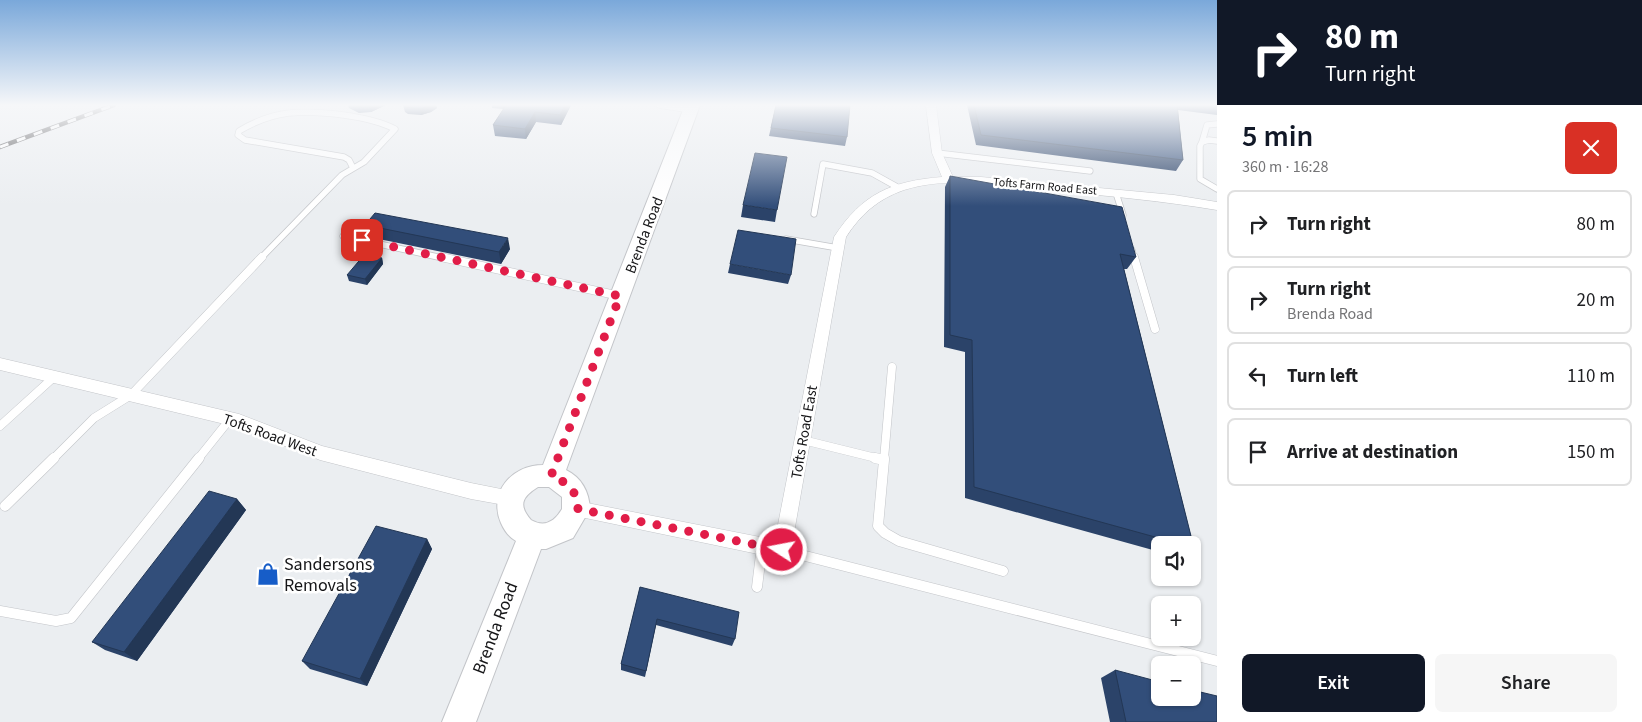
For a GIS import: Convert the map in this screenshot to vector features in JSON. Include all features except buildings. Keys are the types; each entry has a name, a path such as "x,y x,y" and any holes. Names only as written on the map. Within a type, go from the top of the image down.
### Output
{"main road":[{"name":"Brenda Road","path":"551,476 680,139"},
{"path":"551,476 565,481 576,495 578,509 562,530 548,536 532,535 519,529 509,514 510,498 519,484 532,477 551,476"},
{"name":"Brenda Road","path":"459,722 532,535"}],"street":[{"path":"935,139 937,153 948,179"},
{"name":"Tofts Road East","path":"782,550 840,237 847,224 857,212 873,200 899,188 917,183 948,179"},
{"name":"Tofts Farm Road East","path":"948,179 1009,182 1174,199 1217,206"},
{"name":"Tofts Road West","path":"0,364 230,419 320,453 470,491 510,498"},
{"path":"578,509 782,550"}],"lane":[{"path":"243,139 344,157 349,160 353,168"},
{"path":"5,506 82,428 94,418 131,395 342,175 364,162 387,139"},
{"path":"1203,139 1200,146 1200,179 1217,189"},
{"path":"1202,142 1217,141"},
{"path":"937,153 1090,171"},
{"path":"814,214 824,164 872,173 899,188"},
{"path":"1116,193 1125,224"},
{"path":"343,236 620,296"},
{"path":"781,238 838,248"},
{"path":"1128,240 1155,330"},
{"path":"892,367 878,526 885,533 899,541 1003,571"},
{"path":"0,426 54,377"},
{"path":"0,611 56,622 71,618 230,419"},
{"path":"803,440 884,460"},
{"path":"757,587 762,546"},
{"path":"782,550 1217,661"}],"railway":[{"path":"0,147 23,139"}],"place":[{"name":"Sandersons Removals","path":"268,574"}],"route":[{"path":"362,240 592,288 620,296 551,476 565,481 576,495 578,509 782,550"}]}
